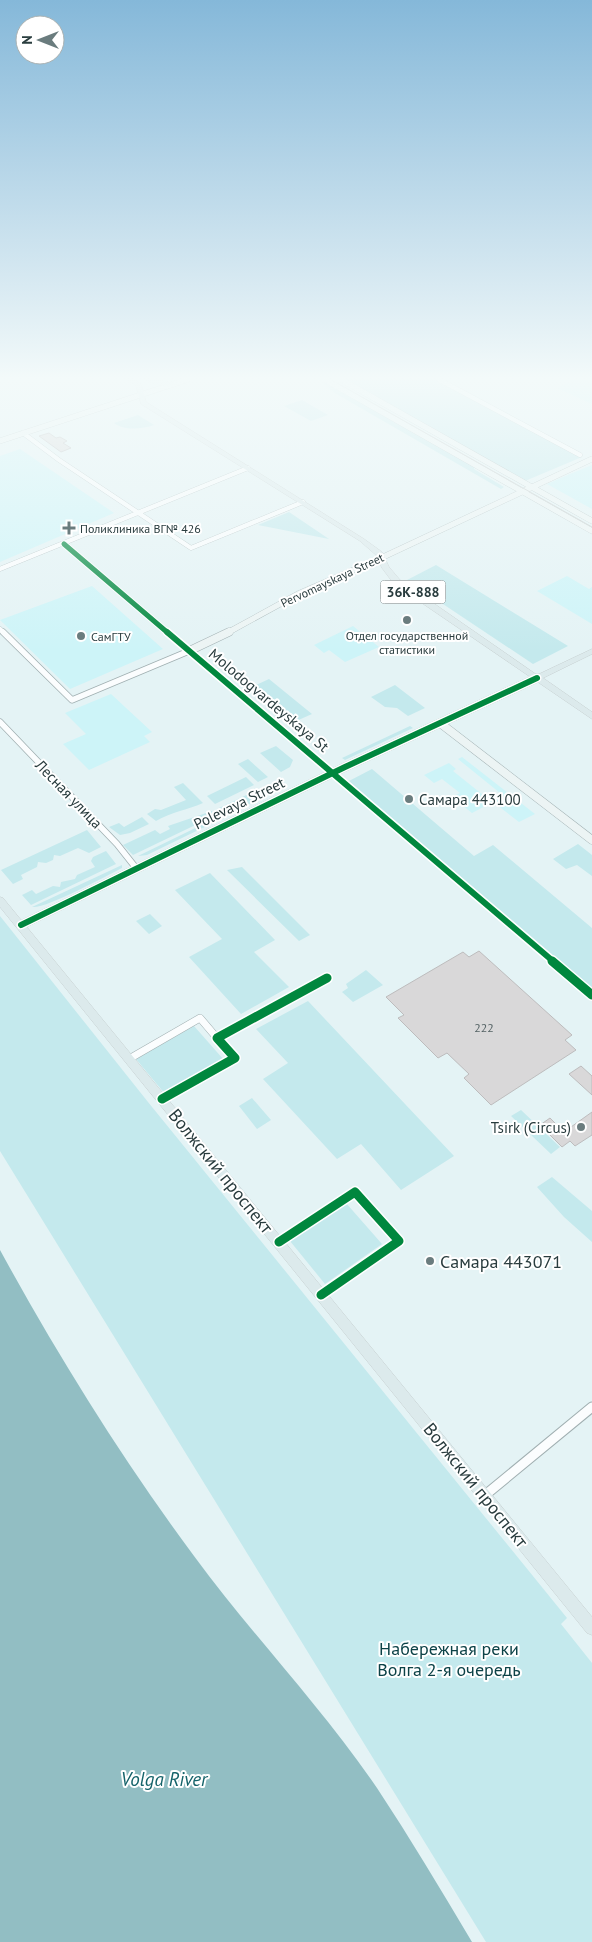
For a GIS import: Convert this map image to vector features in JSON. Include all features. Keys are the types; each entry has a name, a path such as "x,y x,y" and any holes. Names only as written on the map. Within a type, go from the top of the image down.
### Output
{"main road":[{"name":"36К-888","path":"251,470 376,550 386,568 397,582 536,678"},
{"path":"536,678 592,651"},
{"path":"536,678 592,716"},
{"name":"Волжский проспект","path":"0,900 592,1628"}],"street":[{"path":"75,470 137,514 191,548 303,502"},
{"path":"0,570 244,470"},
{"path":"484,470 592,531"},
{"path":"501,470 592,521"},
{"name":"Pervomayskaya Street","path":"0,629 72,700 189,651 254,620 300,593 381,558 569,470"},
{"name":"Molodogvardeyskaya St","path":"64,544 592,995"},
{"path":"471,709 536,678"},
{"name":"Polevaya Street","path":"21,925 333,773 471,709"},
{"name":"Лесная улица","path":"0,722 117,844 136,868"},
{"path":"440,723 466,746 592,840"},
{"path":"217,1038 328,978"},
{"path":"129,1059 200,1018 235,1058 162,1099"},
{"path":"279,1242 355,1192 399,1241 321,1295"},
{"path":"484,1496 592,1407"}],"shaded area":[{"path":"0,470 50,470 114,513 0,562"},
{"path":"581,470 592,470 592,509 547,484"},
{"path":"567,576 589,589 592,587 592,624 537,591"},
{"name":"СамГТУ","path":"92,586 163,649 70,689 0,620"},
{"path":"353,626 379,647 345,662 329,650 324,653 314,645"},
{"path":"111,694 152,732 144,736 150,742 89,770 63,744 86,734 65,713"},
{"path":"462,757 535,814 519,822 493,802 472,813 452,797 460,793 442,779 434,783 424,775 449,763 456,769 453,771 488,799 500,793 458,759"}],"green space":[{"path":"467,470 475,470 504,487 501,489"},
{"path":"505,470 552,470 525,481"},
{"path":"289,512 329,539 258,525"},
{"path":"436,565 568,646 533,664 407,580"},
{"path":"269,679 312,714 294,722 252,687"},
{"path":"395,685 425,708 408,716 397,708 385,707 371,697"},
{"path":"410,726 413,728 345,760 342,758"},
{"path":"276,746 293,760 290,767 281,772 260,753"},
{"path":"248,759 268,777 258,782 238,764"},
{"path":"372,769 474,856 493,845 592,928 592,989 349,781"},
{"path":"246,777 254,785 215,804 207,796"},
{"path":"183,783 203,803 167,815 156,821 147,814 155,809 161,810 186,800 174,787"},
{"path":"259,789 266,796 227,815 219,808"},
{"path":"212,811 212,817 133,855 123,845 155,830 160,834 170,829 168,826"},
{"path":"142,817 149,824 130,833 120,835 109,827 119,823 124,827"},
{"path":"218,817 219,820 147,855 138,856"},
{"path":"87,830 101,847 89,853 78,848 60,856 54,855 53,860 46,863 38,862 37,867 21,875 23,879 13,884 1,870"},
{"path":"578,844 592,855 592,876 577,865 566,869 553,859"},
{"path":"106,851 116,864 31,905 22,895 32,890 36,894 53,886 60,887 61,882 75,879 77,875 95,867 91,861 93,857"},
{"path":"122,865 122,868 76,891 50,903 32,907"},
{"path":"242,867 310,935 299,941 227,870"},
{"path":"210,873 275,940 254,952 289,987 241,1014 189,957 222,939 175,890"},
{"path":"150,914 162,926 149,934 136,921"},
{"name":"Набережная реки Волга 2-я очередь","path":"0,916 148,1102 567,1618 561,1624 592,1663 592,1942 486,1942 0,1151"},
{"path":"366,970 383,985 353,1002 342,992 348,988 346,984"},
{"path":"308,1001 454,1156 401,1190 361,1144 337,1159 263,1079 288,1063 256,1029"},
{"path":"194,1026 224,1060 165,1094 136,1059"},
{"path":"252,1098 271,1120 257,1129 239,1106"},
{"path":"521,1110 560,1147 551,1154 511,1116"},
{"path":"552,1177 592,1211 592,1242 564,1217 537,1187"},
{"path":"346,1203 382,1244 325,1284 290,1241"}],"water":[{"name":"Volga River","path":"0,1250 68,1368 141,1482 216,1585 333,1728 377,1788 472,1942 0,1942"}],"building":[{"path":"479,951 572,1035 565,1040 576,1050 491,1105 464,1078 469,1074 447,1053 438,1058 398,1018 404,1015 386,997 463,952 469,957"},
{"name":"Tsirk (Circus)","path":"581,1066 592,1076 592,1095 569,1074"},
{"name":"Tsirk (Circus)","path":"592,1112 592,1135 575,1146 570,1141 562,1147 540,1125 550,1118 564,1132"}],"tram line":[{"path":"490,470 592,527"}],"cycle path":[{"path":"64,544 592,995"},
{"path":"21,925 345,767 537,678"},
{"path":"162,1099 235,1058 217,1038 327,978"},
{"path":"279,1242 355,1192 399,1241 321,1295"}],"place":[{"name":"Поликлиника ВГ№ 426","path":"69,528"},
{"name":"Отдел государственной статистики","path":"407,620"},
{"name":"СамГТУ","path":"81,636"},
{"name":"Самара 443100","path":"409,799"},
{"name":"Tsirk (Circus)","path":"581,1127"},
{"name":"Самара 443071","path":"430,1261"}]}
